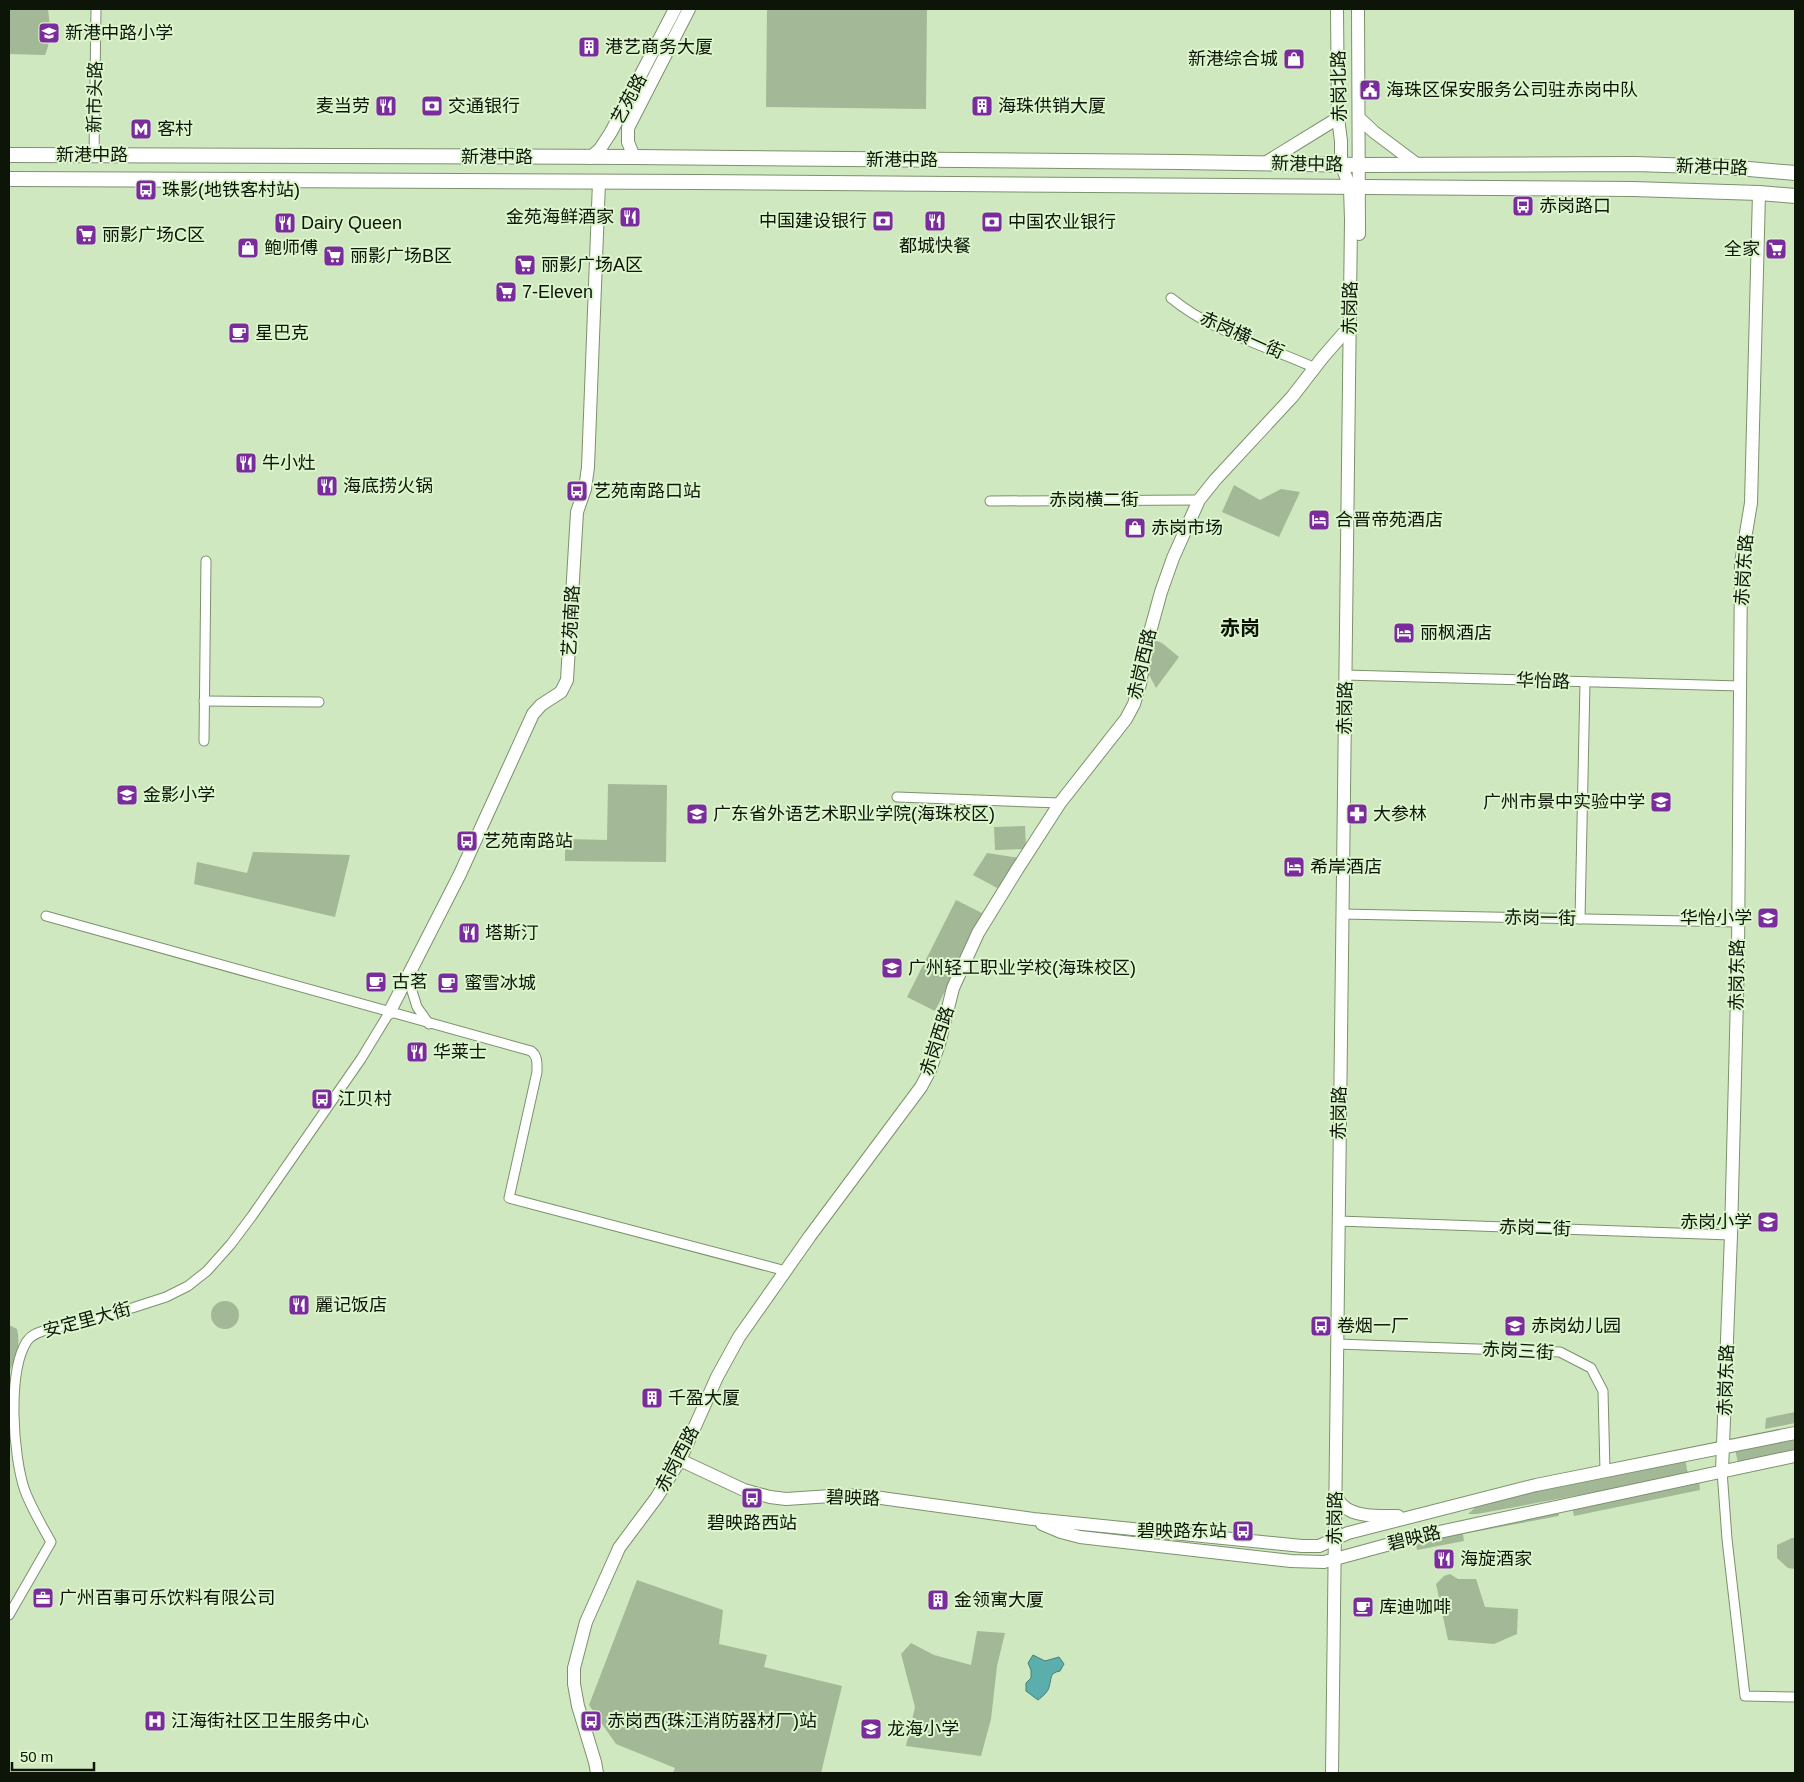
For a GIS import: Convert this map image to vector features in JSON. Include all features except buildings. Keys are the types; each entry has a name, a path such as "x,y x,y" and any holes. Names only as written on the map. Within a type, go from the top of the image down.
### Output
{"main road":[{"name":"新港中路","path":"9,155 634,157 1360,165 1634,164 1795,172"},
{"path":"1759,169 1759,193"},
{"name":"新港中路","path":"9,179 1633,189 1795,196"}],"street":[{"name":"新市头路","path":"94,156 96,9"},
{"name":"艺苑路","path":"590,158 600,149 611,132 676,9"},
{"name":"艺苑路","path":"634,157 628,142 628,128 689,9"},
{"name":"赤岗北路","path":"1337,9 1338,118 1341,164"},
{"name":"赤岗北路","path":"1358,9 1360,165"},
{"path":"1265,163 1338,118"},
{"path":"1359,118 1374,132 1418,165"},
{"name":"赤岗路","path":"1341,164 1355,187 1355,404 1349,453"},
{"name":"赤岗路","path":"1332,1773 1348,418 1355,187 1360,165"},
{"name":"艺苑南路","path":"389,1013 456,883 533,714 541,705 564,689 567,680 577,512 585,488 588,467 599,182"},
{"name":"赤岗东路","path":"1759,193 1751,503 1741,563 1738,922 1731,1235 1722,1471 1728,1546 1745,1696 1795,1697"},
{"name":"赤岗横一街","path":"1171,298 1179,305 1223,330 1315,368"},
{"name":"赤岗西路","path":"597,1773 596,1762 578,1706 574,1684 574,1668 586,1622 619,1548 657,1498 680,1460 722,1369 740,1337 786,1271 922,1087 939,1044 953,988 975,941 1018,868 1060,803 1126,719 1134,704 1140,684 1158,599 1173,558 1199,500 1215,480 1292,397 1350,326"},
{"name":"赤岗横二街","path":"990,501 1199,500"},
{"path":"204,741 206,561"},
{"name":"华怡路","path":"1345,675 1740,686"},
{"path":"1580,919 1585,682"},
{"path":"204,701 319,702"},
{"path":"897,797 1060,803"},
{"name":"赤岗一街","path":"1342,914 1738,922"},
{"path":"46,916 531,1052 536,1059 537,1072 509,1198 786,1271"},
{"path":"408,978 417,1007 429,1024"},
{"name":"安定里大街","path":"9,1614 51,1542 25,1491 13,1411 14,1384 18,1365 27,1341 32,1336 43,1331 132,1308 178,1291 188,1286 207,1271 252,1216 360,1059 389,1013"},
{"name":"赤岗二街","path":"1338,1221 1731,1235"},
{"name":"赤岗三街","path":"1337,1344 1560,1352 1590,1368 1602,1391 1605,1471"},
{"name":"碧映路","path":"680,1460 744,1490 770,1497 786,1499 846,1495 874,1497 1033,1519 1302,1546 1319,1546 1357,1531 1489,1496 1795,1433"},
{"name":"碧映路","path":"1033,1519 1060,1532 1080,1537 1291,1561 1324,1562 1425,1535 1795,1456"},
{"path":"1335,1495 1342,1505 1349,1510 1361,1514 1418,1516"}],"green space":[{"path":"9,9 48,9 50,38 45,55 9,54"},
{"path":"767,9 927,9 926,109 766,107"},
{"path":"1234,485 1260,500 1281,489 1300,492 1279,537 1222,512"},
{"path":"1152,639 1162,643 1179,657 1156,688 1146,669"},
{"path":"608,784 667,785 666,862 565,861 565,839 607,840"},
{"path":"1025,826 1026,849 995,850 994,827"},
{"path":"253,852 350,855 335,917 194,884 197,862 247,873"},
{"path":"987,853 1019,858 999,889 973,875"},
{"path":"956,900 984,914 935,1011 907,997"},
{"path":"225,1301 235,1305 239,1315 235,1325 225,1329 215,1325 211,1315 215,1305"},
{"path":"9,1325 17,1329 18,1346 9,1372"},
{"path":"1795,1412 1795,1423 1765,1429 1766,1418"},
{"path":"1795,1436 1795,1451 1738,1463 1735,1449"},
{"path":"1685,1458 1688,1475 1477,1514 1468,1514 1480,1503"},
{"path":"1699,1479 1700,1490 1574,1516 1572,1506"},
{"path":"1558,1511 1559,1516 1463,1534 1464,1541 1417,1550 1415,1538"},
{"path":"1795,1538 1795,1569 1788,1568 1777,1558 1777,1545"},
{"path":"1450,1574 1458,1579 1476,1579 1485,1607 1518,1609 1517,1634 1494,1644 1448,1640 1436,1584 1444,1576"},
{"path":"637,1580 723,1610 719,1644 767,1655 764,1667 842,1686 821,1773 673,1773 675,1768 616,1744 589,1705"},
{"path":"977,1631 1005,1633 997,1666 991,1719 981,1756 906,1746 915,1707 901,1654 911,1643 934,1655 971,1665"}],"water":[{"path":"1033,1655 1045,1661 1059,1657 1064,1664 1060,1671 1052,1675 1048,1691 1038,1700 1026,1691 1026,1683 1031,1678 1031,1670 1028,1663"}],"place":[{"name":"新港中路小学","path":"49,33"},
{"name":"港艺商务大厦","path":"589,47"},
{"name":"新港综合城","path":"1294,59"},
{"name":"海珠区保安服务公司驻赤岗中队","path":"1370,90"},
{"name":"麦当劳","path":"386,106"},
{"name":"交通银行","path":"432,106"},
{"name":"海珠供销大厦","path":"982,106"},
{"name":"客村","path":"141,129"},
{"name":"珠影(地铁客村站)","path":"146,190"},
{"name":"赤岗路口","path":"1523,206"},
{"name":"金苑海鲜酒家","path":"630,217"},
{"name":"中国建设银行","path":"883,221"},
{"name":"都城快餐","path":"935,221"},
{"name":"中国农业银行","path":"992,222"},
{"name":"Dairy Queen","path":"285,223"},
{"name":"丽影广场C区","path":"86,235"},
{"name":"鲍师傅","path":"248,248"},
{"name":"全家","path":"1776,249"},
{"name":"丽影广场B区","path":"334,256"},
{"name":"丽影广场A区","path":"525,265"},
{"name":"7-Eleven","path":"506,292"},
{"name":"星巴克","path":"239,333"},
{"name":"牛小灶","path":"246,463"},
{"name":"海底捞火锅","path":"327,486"},
{"name":"艺苑南路口站","path":"577,491"},
{"name":"合晋帝苑酒店","path":"1319,520"},
{"name":"赤岗市场","path":"1135,528"},
{"name":"丽枫酒店","path":"1404,633"},
{"name":"金影小学","path":"127,795"},
{"name":"广州市景中实验中学","path":"1661,802"},
{"name":"广东省外语艺术职业学院(海珠校区)","path":"697,814"},
{"name":"大参林","path":"1357,814"},
{"name":"艺苑南路站","path":"467,841"},
{"name":"希岸酒店","path":"1294,867"},
{"name":"华怡小学","path":"1768,918"},
{"name":"塔斯汀","path":"469,933"},
{"name":"广州轻工职业学校(海珠校区)","path":"892,968"},
{"name":"古茗","path":"376,982"},
{"name":"蜜雪冰城","path":"448,983"},
{"name":"华莱士","path":"417,1052"},
{"name":"江贝村","path":"322,1099"},
{"name":"赤岗小学","path":"1768,1222"},
{"name":"麗记饭店","path":"299,1305"},
{"name":"卷烟一厂","path":"1321,1326"},
{"name":"赤岗幼儿园","path":"1515,1326"},
{"name":"千盈大厦","path":"652,1398"},
{"name":"碧映路西站","path":"752,1498"},
{"name":"碧映路东站","path":"1243,1531"},
{"name":"海旋酒家","path":"1444,1559"},
{"name":"广州百事可乐饮料有限公司","path":"43,1598"},
{"name":"金领寓大厦","path":"938,1600"},
{"name":"库迪咖啡","path":"1363,1607"},
{"name":"江海街社区卫生服务中心","path":"155,1721"},
{"name":"赤岗西(珠江消防器材厂)站","path":"591,1721"},
{"name":"龙海小学","path":"871,1729"}],"district":[{"name":"赤岗","path":"1240,628"}]}
